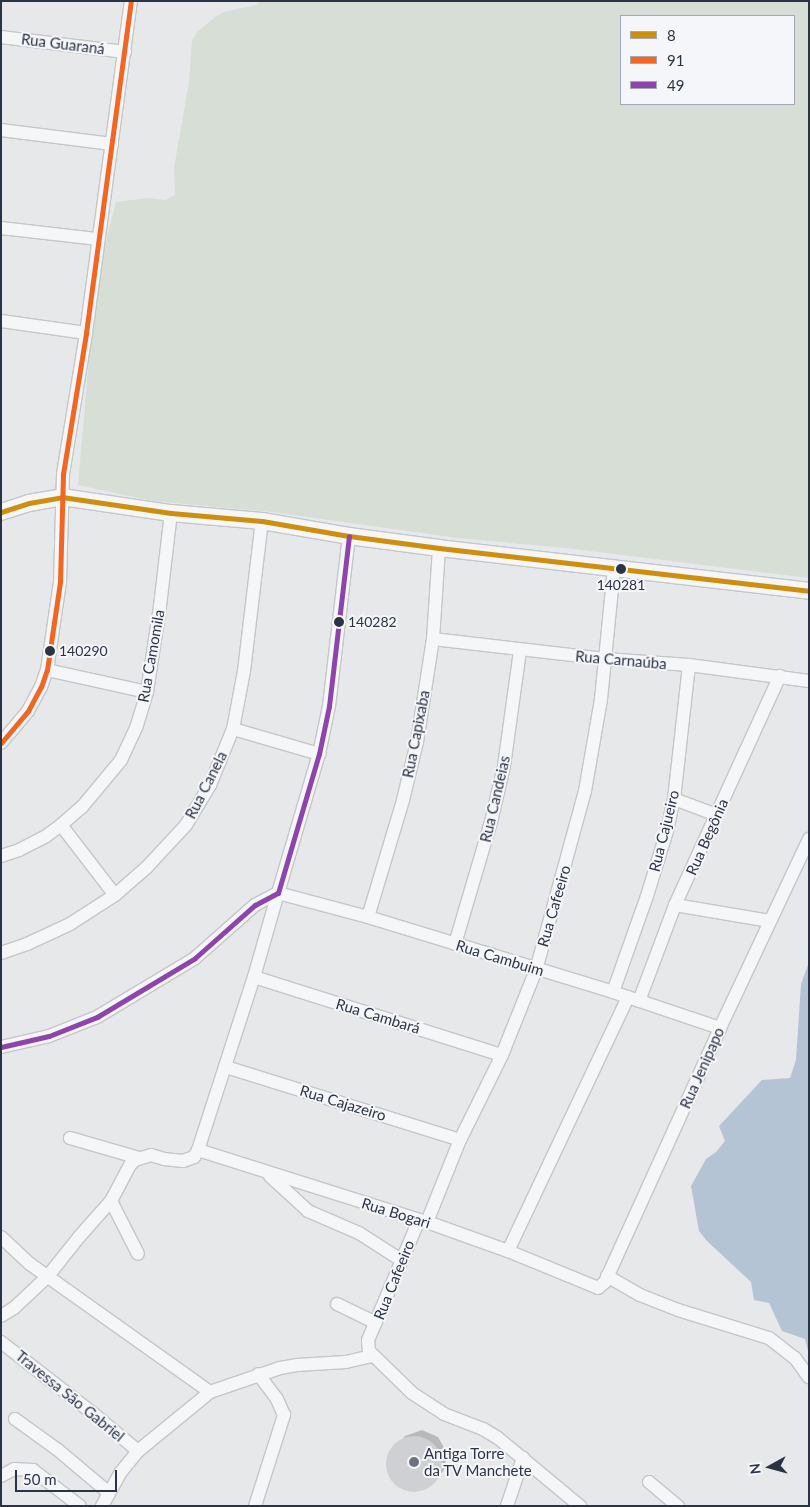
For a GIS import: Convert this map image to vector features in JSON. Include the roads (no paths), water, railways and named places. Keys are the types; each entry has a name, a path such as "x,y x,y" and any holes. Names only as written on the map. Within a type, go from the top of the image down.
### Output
{"street":[{"path":"1,743 28,711 41,687 47,670 60,582 63,474 86,333 131,1"},
{"name":"Rua Guaraná","path":"1,37 125,52"},
{"path":"1,130 112,144"},
{"path":"1,228 98,239"},
{"path":"1,321 86,333"},
{"path":"1,512 29,503 62,498 171,513 262,521 349,536 614,570 809,591"},
{"name":"Rua Camomila","path":"1,856 19,850 61,826 82,807 121,760 137,725 147,692 171,513"},
{"name":"Rua Canela","path":"1,953 27,944 70,924 115,895 147,867 186,825 210,785 233,729 244,671 262,521"},
{"path":"1,1316 14,1308 48,1276 111,1201 134,1161 150,1155 183,1161 194,1157 198,1150 254,977 319,754 329,706 349,536"},
{"name":"Rua Capixaba","path":"368,917 417,742 433,639 439,548"},
{"name":"Rua Cafeeiro","path":"373,1356 368,1346 368,1340 401,1260 422,1221 502,1055 536,970 585,791 606,659 614,570"},
{"name":"Rua Carnaúba","path":"433,639 606,659 689,665 809,681"},
{"name":"Rua Candeias","path":"455,944 486,839 504,766 520,650"},
{"name":"Rua Cajueiro","path":"613,992 647,896 667,831 674,799 689,665"},
{"path":"47,670 147,692"},
{"name":"Rua Begônia","path":"634,999 780,676"},
{"path":"233,729 319,754"},
{"path":"674,799 717,815"},
{"path":"61,826 115,895"},
{"name":"Rua Jenipapo","path":"607,1276 809,839"},
{"path":"1,1047 49,1036 106,1012 195,958 255,905 278,893"},
{"name":"Rua Cambuim","path":"278,893 368,917 536,970 613,992 720,1028"},
{"path":"675,905 770,920"},
{"name":"Rua Cambará","path":"254,977 502,1055"},
{"path":"508,1251 634,999"},
{"name":"Rua Cajazeiro","path":"226,1067 460,1140"},
{"path":"70,1138 134,1161"},
{"name":"Rua Bogari","path":"198,1150 422,1221 508,1251 591,1287 598,1288 605,1282 607,1276"},
{"path":"267,1173 308,1211 352,1230 401,1260"},
{"path":"111,1201 138,1254"},
{"path":"1,1237 30,1264 210,1392"},
{"path":"607,1276 640,1295 678,1310 769,1338 795,1358 809,1378"},
{"path":"338,1304 376,1323"},
{"name":"Travessa São Gabriel","path":"1,1342 138,1452"},
{"path":"102,1506 121,1472 138,1452 210,1392 258,1374 297,1365 346,1362 373,1356 412,1393 430,1406 484,1430 523,1458 580,1506"},
{"path":"255,1506 284,1415 277,1399 258,1374"},
{"path":"15,1419 58,1450 109,1493"},
{"path":"507,1506 523,1458"},
{"path":"1,1476 14,1469 33,1470 80,1506"},
{"path":"649,1482 678,1506"}],"water":[{"path":"809,962 809,1355 805,1339 782,1331 769,1303 754,1300 751,1282 707,1241 699,1231 691,1186 706,1159 716,1152 725,1141 719,1126 762,1080 790,1078 796,1060 801,984"}],"place":[{"name":"140281","path":"621,569"},
{"name":"140282","path":"339,622"},
{"name":"140290","path":"50,651"},
{"name":"Antiga Torre da TV Manchete","path":"414,1462"}]}
